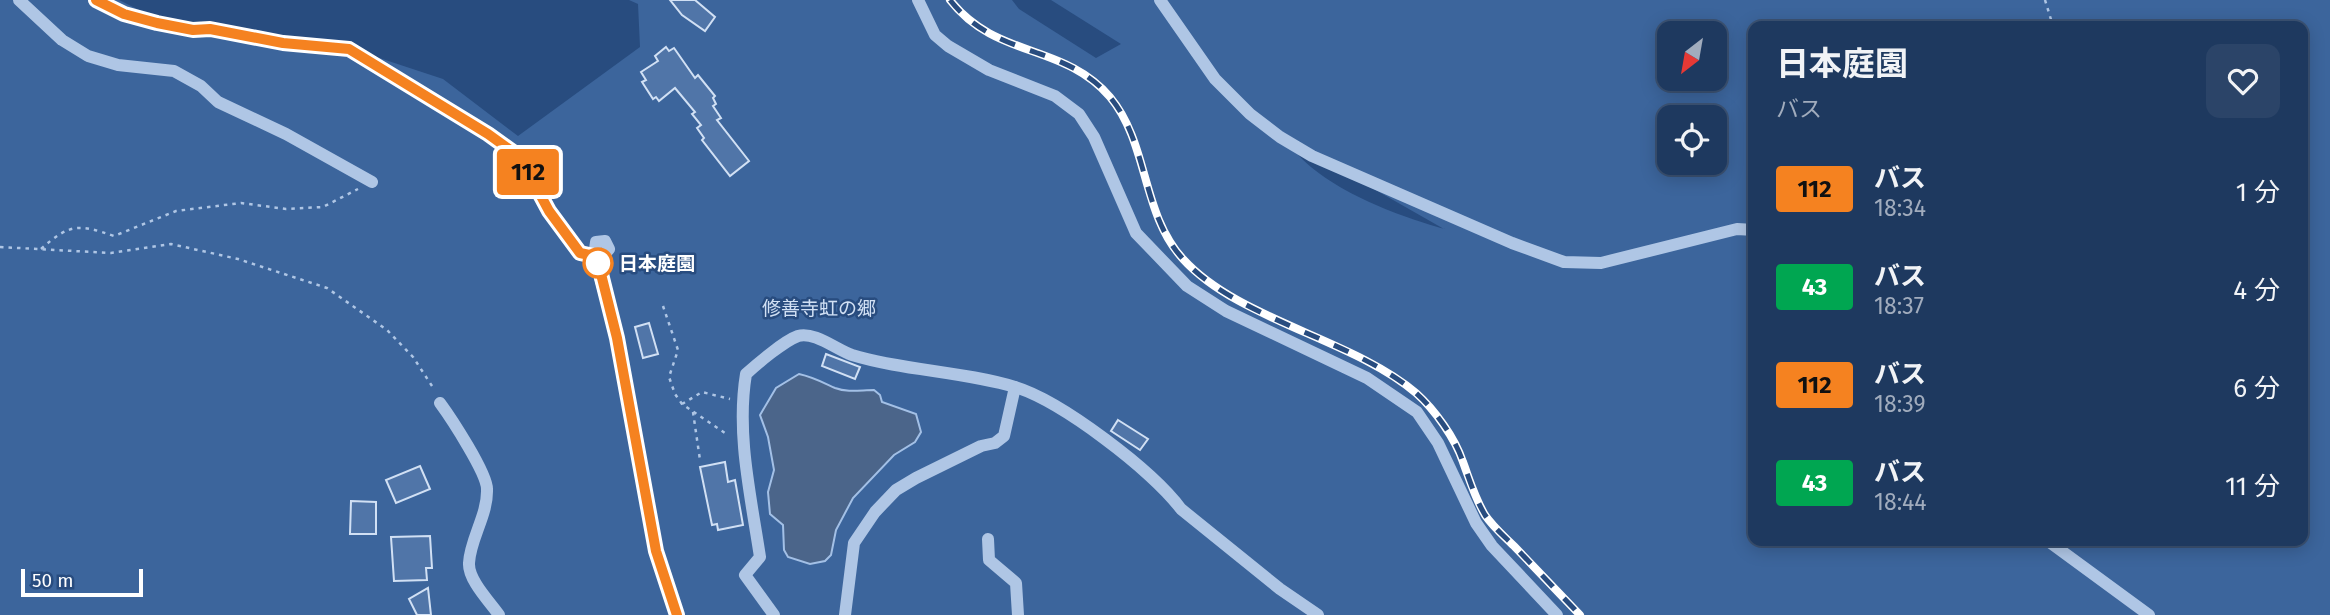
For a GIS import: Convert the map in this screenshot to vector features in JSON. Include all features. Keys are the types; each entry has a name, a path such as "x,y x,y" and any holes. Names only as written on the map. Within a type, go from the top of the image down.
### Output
{"street":[{"path":"19,0 62,40 88,56 118,65 174,71 201,86 218,102 286,134 372,182"},
{"path":"96,0 124,14 193,30 210,29 283,43 349,49 488,134 520,157 549,211 580,253 596,259 617,338 656,551 677,615"},
{"path":"918,0 936,35 948,47 989,70 1055,96 1079,114 1094,137 1136,233 1187,286 1226,311 1367,377 1417,412 1438,443 1481,531 1557,615"},
{"path":"1160,0 1215,79 1250,114 1280,137 1312,156 1512,243 1564,261 1601,263 1737,229 1748,230"},
{"path":"774,615 745,575 760,557 747,470 741,402 746,374 798,336 810,336 852,355 1015,387 1047,402 1126,455 1169,492 1181,509 1280,589 1318,615"},
{"path":"845,615 854,543 875,512 906,484 1004,436 1015,387"},
{"path":"440,403 455,423 488,487 483,517 469,564 473,578 499,615"},
{"path":"988,539 989,560 1016,583 1018,615"},
{"path":"2055,546 2149,615"}],"path":[{"path":"2045,0 2051,21"},
{"path":"41,249 59,233 82,225 114,236 176,211 216,204 323,208 372,182"},
{"path":"0,247 111,253 171,244 238,259 327,288 387,330 428,377 440,403"},
{"path":"663,306 678,350 669,377 675,394 682,404 727,433 731,440"},
{"path":"682,404 702,392 741,402"},
{"path":"693,412 700,460"}],"green space":[{"name":"修善寺虹の郷","path":"0,0 119,0 171,26 346,47 443,79 518,136 640,47 638,4 629,0 1012,0 1019,9 1096,58 1121,44 1051,0 2330,0 2330,615 0,615","holes":["1286,139 1443,228 1380,206 1335,184 1315,170 1299,156"]}],"shaded area":[{"path":"799,374 840,390 874,390 880,395 882,402 916,414 921,432 915,442 894,455 853,498 836,530 831,555 825,561 810,564 788,557 784,550 783,525 770,514 768,492 774,470 768,437 760,415 776,388"}],"building":[{"path":"670,0 695,0 715,17 705,31 682,15"},
{"path":"666,47 669,51 674,48 695,78 698,75 715,96 713,98 716,104 713,106 721,118 717,120 749,161 730,176 702,140 704,138 697,128 701,125 692,114 695,112 675,88 659,101 656,97 653,99 642,82 646,80 641,72 658,61 655,56"},
{"path":"649,323 658,354 643,358 635,327"},
{"path":"826,354 860,367 855,379 822,366"},
{"path":"1118,420 1148,439 1140,450 1111,431"},
{"path":"725,462 728,482 735,480 743,525 718,530 717,524 712,525 700,467"},
{"path":"420,466 430,489 396,503 386,480"},
{"path":"351,501 376,502 376,534 350,534"},
{"path":"430,536 432,568 426,568 427,580 394,581 391,537"},
{"path":"428,588 431,615 417,615 409,599"}],"railway":[{"path":"950,0 968,19 988,32 1072,67 1092,80 1110,97 1132,136 1159,221 1169,241 1183,259 1206,280 1264,314 1361,358 1416,393 1437,416 1455,443 1475,496 1488,519 1580,615"}],"bus line":[{"name":"112","path":"96,0 124,14 193,30 210,29 283,43 349,49 409,84 520,157 549,211 580,253 594,256 598,262 617,338 656,551 667,592 677,615"}],"place":[{"name":"日本庭園","path":"598,263"}]}
